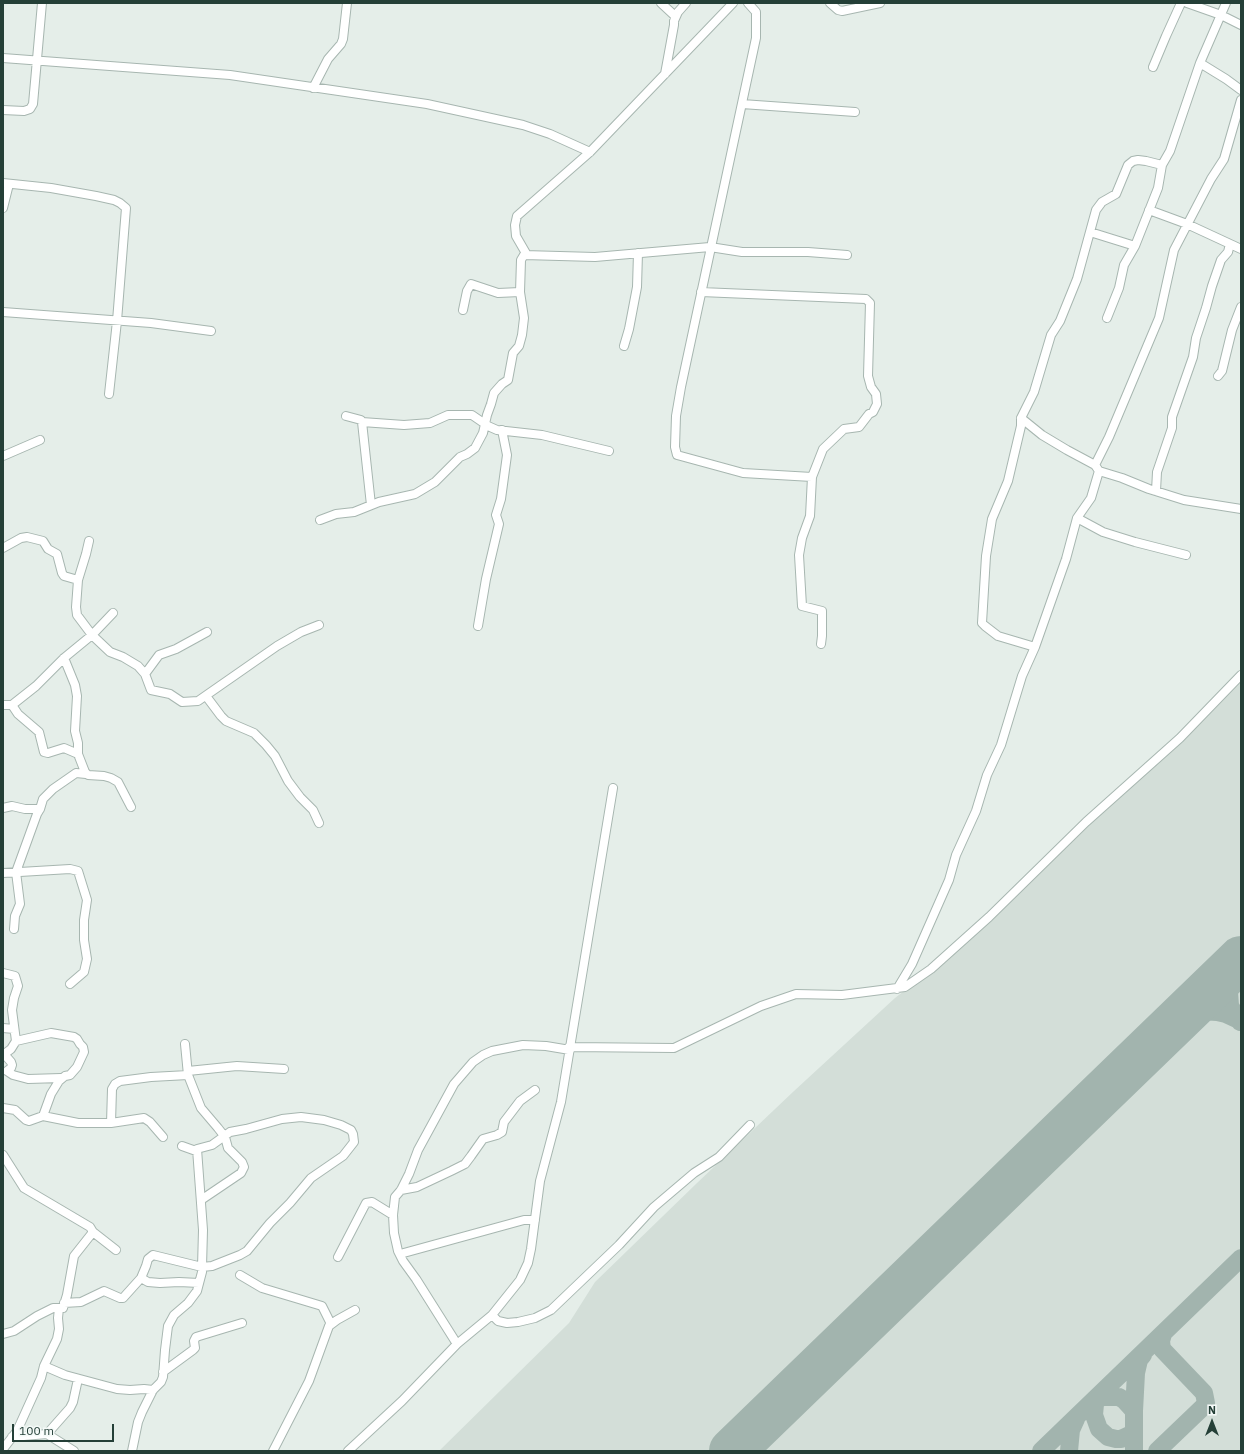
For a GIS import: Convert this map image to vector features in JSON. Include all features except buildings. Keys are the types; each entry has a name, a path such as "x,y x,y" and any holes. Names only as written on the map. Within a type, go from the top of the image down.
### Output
{"street":[{"path":"3,110 24,111 30,109 33,104 42,3"},
{"path":"313,88 328,58 341,44 343,39 347,3"},
{"path":"661,3 675,16"},
{"path":"664,75 675,16 686,3"},
{"path":"527,255 516,236 515,225 518,216 590,152 733,3"},
{"path":"748,3 756,12 756,38 681,387 674,439 677,456 743,473 812,477"},
{"path":"830,3 838,10 842,11 880,3"},
{"path":"1153,67 1181,3"},
{"path":"1187,3 1221,15 1241,25"},
{"path":"1107,318 1119,288 1124,265 1135,246 1158,188 1162,165 1170,152 1200,63 1226,3"},
{"path":"3,58 230,75 427,104 506,121 550,134 590,152"},
{"path":"1200,63 1241,90"},
{"path":"897,989 912,964 949,880 956,855 976,811 987,775 1001,745 1022,676 1035,647 1066,559 1077,518 1091,498 1097,468 1159,318 1174,250 1224,158 1241,100"},
{"path":"742,104 855,112"},
{"path":"1035,647 998,636 985,626 982,619 986,556 992,518 1008,480 1021,426 1021,418 1034,392 1051,335 1060,321 1077,279 1098,205 1116,194 1128,165 1133,161 1138,160 1162,165"},
{"path":"3,208 6,183 96,196 114,200 126,208 117,321 109,394"},
{"path":"1149,210 1187,224 1241,249"},
{"path":"1090,232 1135,246"},
{"path":"1156,491 1157,472 1172,428 1172,417 1193,357 1196,338 1212,286 1221,260 1228,252 1230,244"},
{"path":"320,520 336,514 354,512 371,505 416,494 435,482 460,457 471,451 481,437 486,415 494,392 508,380 513,353 519,346 522,335 524,318 520,292 521,260 523,256 595,257 710,247 742,252 802,252 847,255"},
{"path":"624,346 636,293 638,253"},
{"path":"463,310 467,291 471,284 498,293 520,292"},
{"path":"701,292 869,300 868,376 871,387 876,394 877,404 873,412 869,414 859,427 844,429 823,449 812,477 810,516 802,538 799,555 802,606 822,611 821,644"},
{"path":"1218,376 1222,371 1232,330 1241,307"},
{"path":"3,312 151,323 212,331"},
{"path":"346,416 361,420 362,422 380,424 420,424 430,423 448,415 466,414 476,418 491,428 542,435 609,451"},
{"path":"1021,418 1042,435 1097,468 1156,491 1184,500 1241,509"},
{"path":"362,422 371,505"},
{"path":"478,626 498,524 496,515 507,455 502,430"},
{"path":"3,456 40,440"},
{"path":"1077,518 1103,532 1186,555"},
{"path":"3,548 21,538 27,537 43,541 48,549 57,554 62,574 78,580"},
{"path":"89,541 78,580 76,607 77,615 92,635 110,652 138,666 145,674 151,690 170,694 182,702 198,701 277,646 301,632 319,625"},
{"path":"3,704 12,705 36,686 64,658 92,635 113,613"},
{"path":"145,674 160,655 176,649 207,632"},
{"path":"64,658 75,685 77,696 74,730 78,742 78,754 86,774"},
{"path":"457,1344 403,1261 394,1233 393,1215 395,1197 401,1190 409,1174 418,1150 454,1084 473,1062 492,1051 523,1045 569,1048 674,1048 761,1006 796,994 842,995 905,987 920,977 989,917 1086,822 1180,738 1241,675"},
{"path":"206,696 226,721 254,734 266,745 275,756 288,781 300,797 313,810 319,823"},
{"path":"12,705 18,714 39,732 44,752 64,748 78,754"},
{"path":"14,929 15,916 20,904 16,872 43,800 53,789 76,773 91,776 104,776 118,782 132,807"},
{"path":"348,1451 402,1401 457,1344 492,1315 520,1280 528,1263 540,1181 561,1102 613,788"},
{"path":"3,808 12,806 25,809 40,809"},
{"path":"3,873 75,869 79,874 87,900 84,920 84,940 87,958 84,972 70,984"},
{"path":"3,973 15,976 18,986 13,1004 16,1041 11,1049 3,1055 11,1062 12,1065 11,1068 7,1070 13,1074 28,1079 61,1078 70,1075 77,1067 84,1052 83,1047 75,1038 51,1033 16,1041"},
{"path":"3,1028 14,1029"},
{"path":"185,1044 188,1073 201,1108 225,1137 228,1148 244,1165 244,1169 241,1173 201,1200"},
{"path":"111,1123 112,1090 115,1084 124,1080 237,1066 284,1069"},
{"path":"43,1116 51,1094 61,1078"},
{"path":"401,1190 417,1187 465,1164 483,1139 502,1132 504,1122 520,1101 535,1090"},
{"path":"3,1108 15,1110 29,1121 43,1116 59,1118 73,1123 111,1123 144,1118 150,1122 163,1137"},
{"path":"3,1334 14,1331 37,1316 53,1308 81,1302 104,1291 123,1298 141,1278 148,1259 153,1255 202,1267 212,1266 240,1255 247,1251 311,1178 343,1156 352,1145 354,1138 351,1130 341,1125 324,1120 301,1118 270,1121 246,1129 230,1132 212,1145 196,1151 182,1146"},
{"path":"492,1315 498,1321 507,1323 535,1318 551,1310 619,1245 654,1207 694,1173 719,1157 750,1125"},
{"path":"132,1451 138,1422 153,1390 162,1382 168,1326 174,1314 188,1303 197,1291 199,1283 202,1267 203,1230 196,1151"},
{"path":"3,1155 24,1188 90,1227 93,1232 116,1250"},
{"path":"338,1257 366,1203 372,1202 393,1215"},
{"path":"400,1254 524,1220 535,1220"},
{"path":"3,1449 18,1431 58,1334 62,1306 67,1295 74,1256 93,1232"},
{"path":"240,1275 262,1288 322,1306 331,1324"},
{"path":"141,1278 148,1282 160,1284 179,1282 199,1283"},
{"path":"273,1451 304,1393 316,1364 327,1330 331,1324 355,1310"},
{"path":"163,1372 195,1348 194,1341 196,1337 242,1323"},
{"path":"44,1366 78,1379 123,1390 153,1390"},
{"path":"48,1434 70,1408 73,1402 78,1379"},
{"path":"12,1437 48,1434 74,1451"}],"shaded area":[{"path":"1241,679 1241,1451 439,1451 569,1323 595,1282 697,1183 895,998 913,984 940,967 988,923"}],"taxiway":[{"path":"1240,1022 1230,1006 1229,992 1231,977 1241,961"},
{"path":"1172,1025 1187,1014 1200,1011 1226,1014 1239,1020"},
{"path":"1041,1451 1241,1258"},
{"path":"1157,1451 1206,1403 1204,1393 1162,1349 1161,1341 1163,1334"},
{"path":"1134,1451 1136,1373 1139,1360 1143,1355"},
{"path":"1100,1394 1095,1404 1094,1415 1099,1429 1108,1437 1116,1439 1121,1439 1134,1433"},
{"path":"1096,1399 1103,1397 1119,1397 1124,1400 1134,1411"},
{"path":"1069,1451 1071,1430 1076,1419"}],"runway":[{"path":"732,1451 1241,959"}]}
